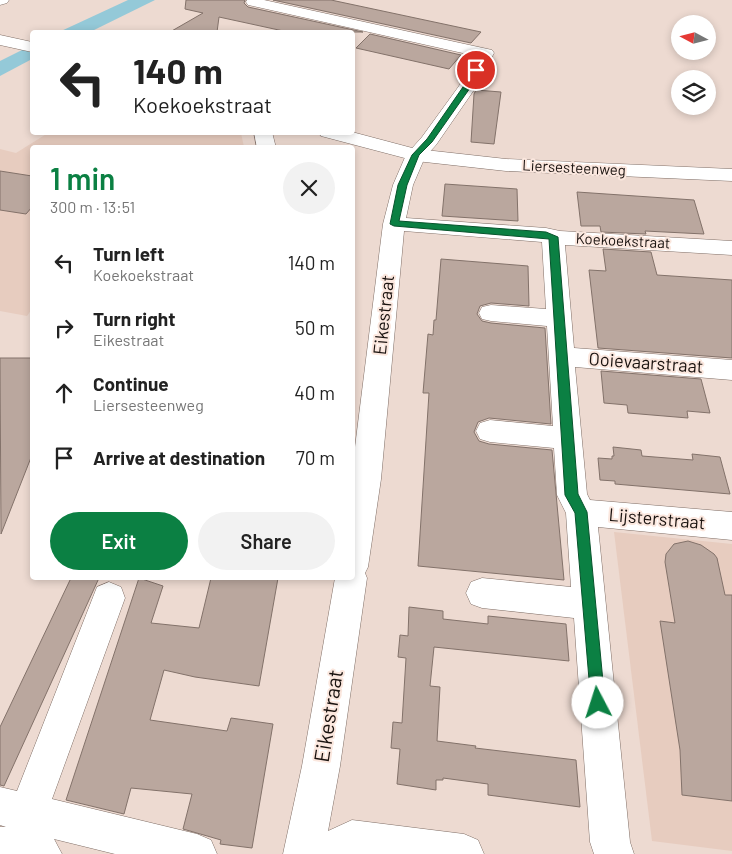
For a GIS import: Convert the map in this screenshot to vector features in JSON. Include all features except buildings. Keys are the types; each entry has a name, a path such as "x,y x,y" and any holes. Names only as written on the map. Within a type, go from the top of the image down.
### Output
{"street":[{"path":"253,2 486,53 467,88 429,141 416,155"},
{"path":"0,40 25,46"},
{"name":"Liersesteenweg","path":"339,135 416,155 506,165 732,175"},
{"name":"Eikestraat","path":"355,548 366,479 394,224 403,185 416,155"},
{"name":"Koekoekstraat","path":"394,224 553,237 732,248"},
{"path":"553,237 560,356 572,495 581,512 610,842 614,854"},
{"path":"491,313 558,318"},
{"name":"Ooievaarstraat","path":"560,356 732,370"},
{"path":"490,431 567,438"},
{"name":"Eikestraat","path":"355,443 366,479"},
{"name":"Lijsterstraat","path":"581,512 732,526"},
{"name":"Eikestraat","path":"303,854 322,766 351,580"},
{"path":"482,593 589,604"},
{"path":"109,598 14,809 197,854"},
{"path":"324,854 352,840 464,854"},
{"path":"0,847 16,847 42,854"}],"shaded area":[{"path":"45,135 241,135 244,145 30,145 30,312 27,316 0,311 0,149 16,153"},
{"path":"614,532 732,544 732,851 652,841"}],"water":[{"path":"128,0 155,0 94,30 63,30"},
{"path":"30,46 30,60 0,76 0,61"}],"route":[{"path":"476,70 467,88 429,141 416,155 403,185 394,224 553,237 560,356 572,495 581,512 598,703"}]}
